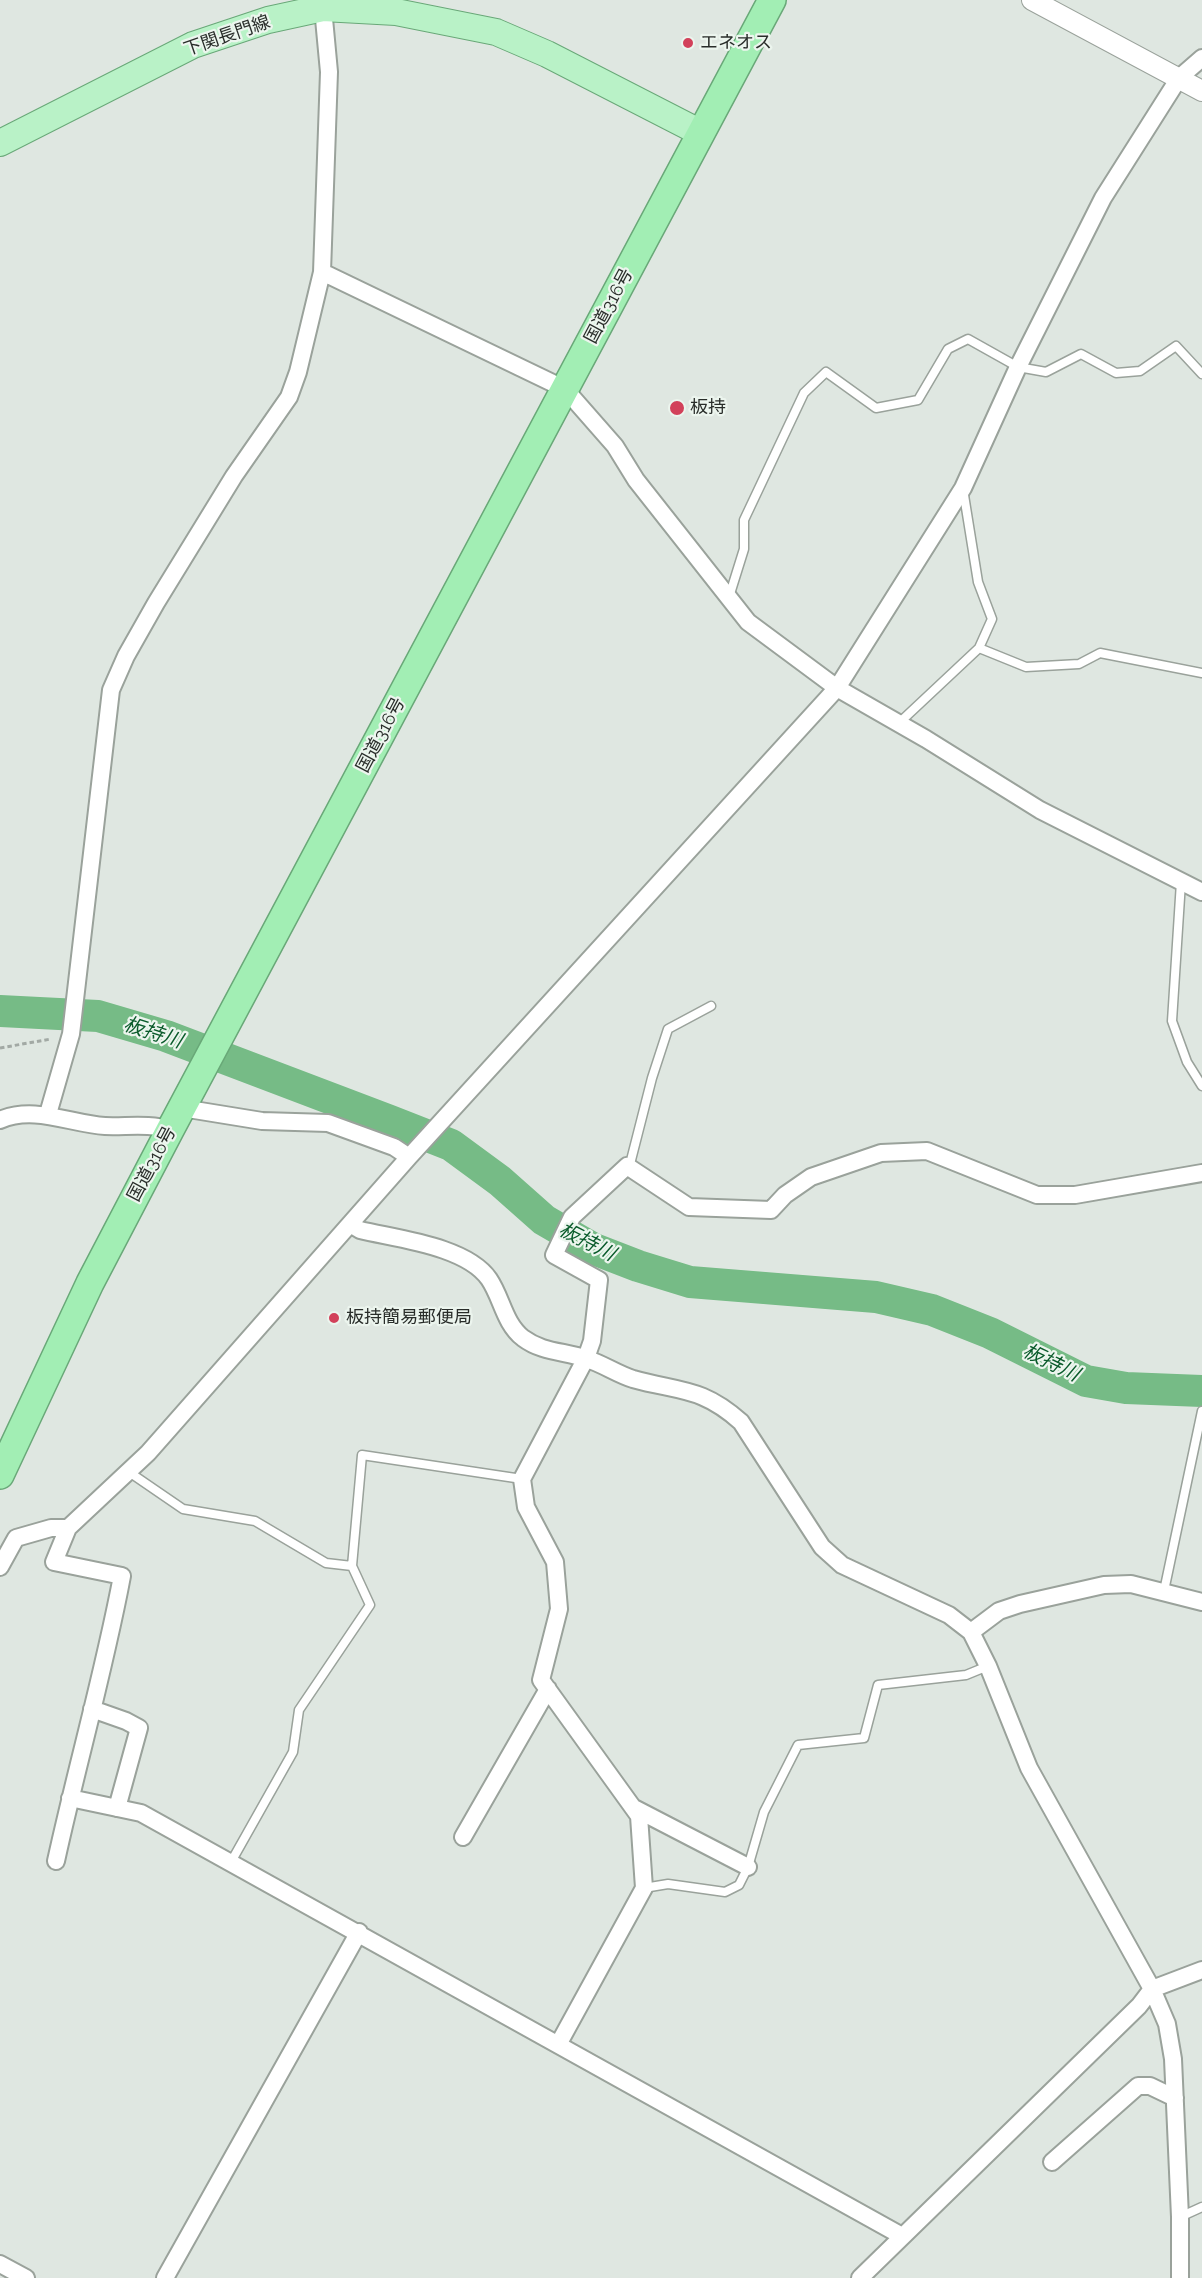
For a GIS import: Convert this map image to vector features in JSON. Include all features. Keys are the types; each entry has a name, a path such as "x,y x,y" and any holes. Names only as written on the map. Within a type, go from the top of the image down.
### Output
{"highway":[{"name":"国道316号","path":"0,1475 90,1283 181,1109 772,0"}],"main road":[{"name":"下関長門線","path":"0,143 193,45 323,4 396,12 496,32 547,54 701,133"}],"street":[{"path":"1032,0 1202,91"},
{"path":"48,1114 70,1038 111,690 126,656 156,603 234,476 289,397 298,372 322,272 329,72 323,4"},
{"path":"56,1861 107,1657 122,1576 54,1562 68,1528 129,1472 414,1151 837,688 963,488 1018,367 1103,198 1179,78 1202,58"},
{"path":"322,272 565,389 615,446 636,480 748,622 837,688 899,723 1040,810 1202,892"},
{"path":"0,1120 48,1114 103,1126 160,1126 181,1109 262,1121 328,1123 394,1147 414,1151"},
{"path":"559,2043 644,1888 639,1816 541,1680 559,1609 555,1562 526,1507 522,1479 586,1358 592,1341 599,1280 554,1256 572,1217 629,1168 689,1207 771,1210 785,1195 811,1177 881,1153 927,1151 1037,1195 1075,1195 1202,1173"},
{"path":"350,1224 360,1230 448,1251 477,1265 490,1280 509,1322 523,1338 552,1352 586,1358 631,1378 704,1395 724,1406 741,1422 822,1547 842,1565 949,1615 971,1632 988,1666 1029,1768 1152,1989 1167,2024 1173,2059 1180,2217 1180,2278"},
{"path":"0,1567 16,1538 51,1528 68,1528"},
{"path":"971,1632 999,1611 1020,1604 1093,1588 1131,1584 1202,1602"},
{"path":"463,1837 548,1689"},
{"path":"92,1710 126,1721 139,1728 117,1808"},
{"path":"70,1798 141,1813 903,2236"},
{"path":"634,1808 748,1867"},
{"path":"165,2278 359,1932"},
{"path":"860,2278 1139,2006 1152,1989 1202,1970"},
{"path":"1052,2162 1138,2086 1150,2086 1174,2098"},
{"path":"0,2264 26,2278"}],"lane":[{"path":"729,597 744,549 744,520 804,393 826,372 876,408 918,400 948,349 968,339 1018,367 1047,372 1080,354 1116,373 1140,371 1176,346 1202,374"},
{"path":"899,723 979,648 992,619 978,582 963,488"},
{"path":"979,648 1026,667 1078,664 1100,653 1202,673"},
{"path":"1181,882 1172,1021 1187,1062 1202,1086"},
{"path":"629,1168 652,1078 668,1029 711,1006"},
{"path":"1164,1591 1202,1411"},
{"path":"231,1862 293,1752 299,1710 370,1605 352,1566 363,1455 522,1479"},
{"path":"129,1472 183,1509 255,1521 326,1563 352,1566"},
{"path":"644,1888 668,1884 725,1892 739,1885 748,1867 764,1812 798,1745 864,1738 878,1685 966,1676 988,1666"},
{"path":"1180,2217 1202,2208"}],"path":[{"path":"0,1048 70,1038"}],"waterway":[{"name":"板持川","path":"0,1011 98,1016 166,1036 451,1145 500,1181 544,1220 594,1249 638,1266 690,1282 876,1297 932,1310 990,1333 1086,1381 1126,1388 1202,1391"}],"place":[{"name":"エネオス","path":"688,43"},
{"name":"板持","path":"677,408"},
{"name":"板持簡易郵便局","path":"334,1318"}]}
